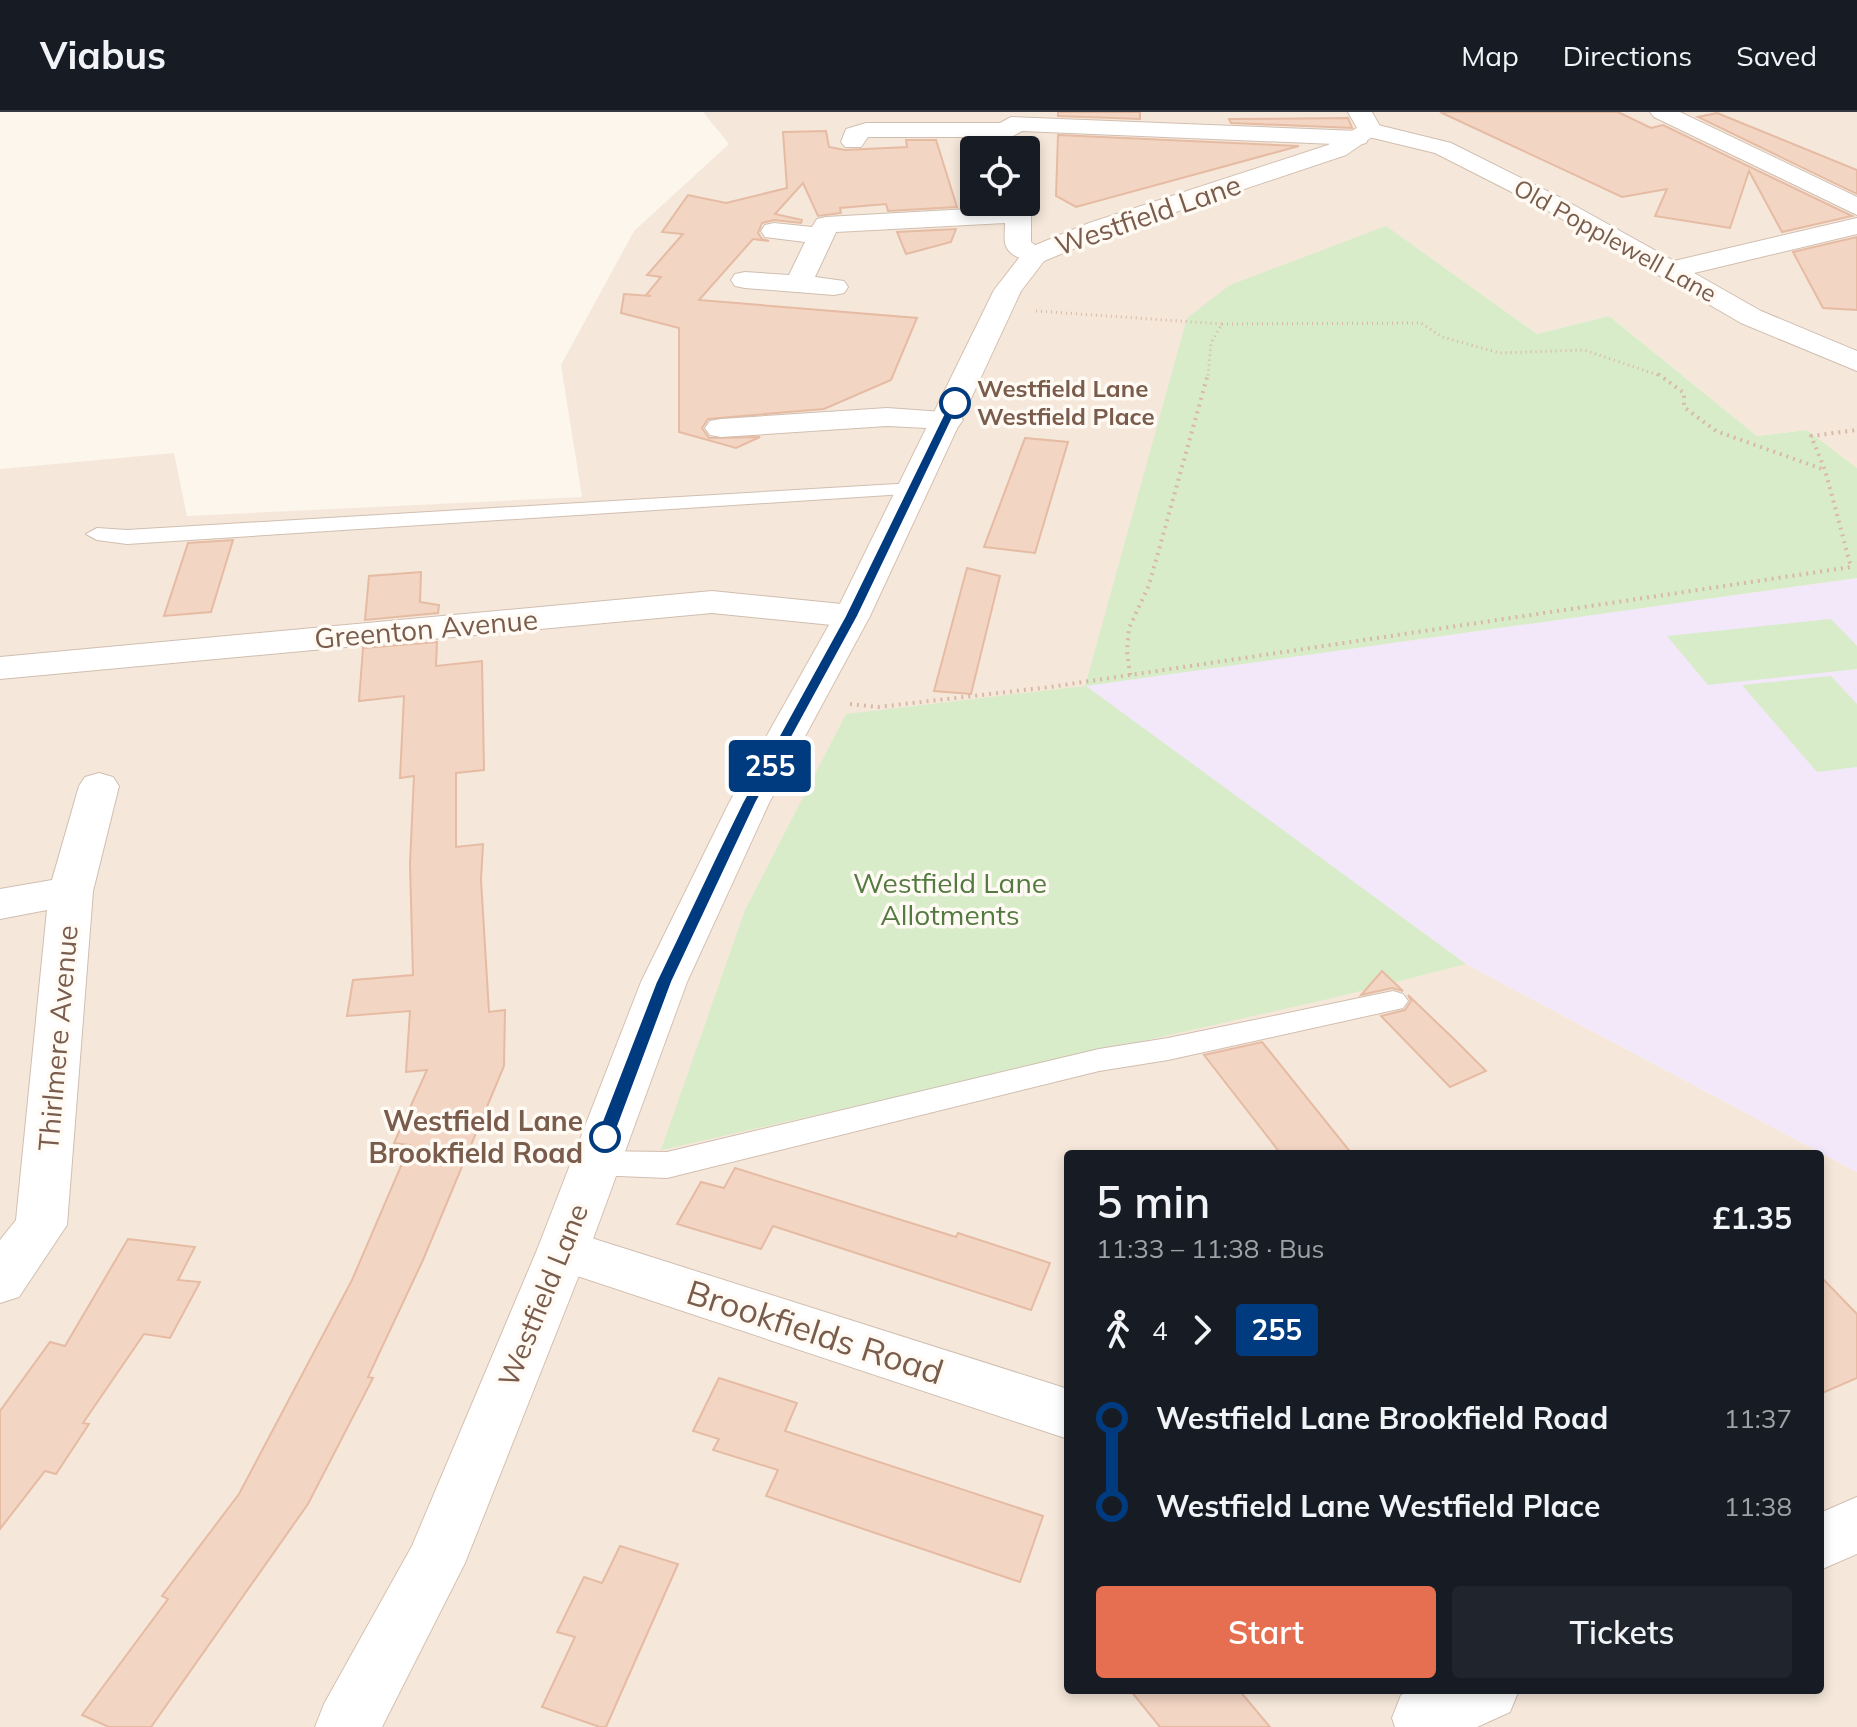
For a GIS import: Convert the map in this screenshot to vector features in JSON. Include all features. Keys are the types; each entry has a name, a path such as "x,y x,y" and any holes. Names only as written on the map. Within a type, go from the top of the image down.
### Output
{"street":[{"path":"1662,112 1857,207"},
{"name":"Old Popplewell Lane","path":"868,129 1363,127 1443,148 1552,203 1751,317 1857,362"},
{"name":"Westfield Lane","path":"347,1727 435,1563 563,1250 664,982 749,803 852,616 1008,290 1035,255 1098,229 1337,150 1363,127"},
{"path":"798,284 826,225 960,213"},
{"path":"1019,216 1018,245 1035,255"},
{"path":"1668,271 1857,226"},
{"path":"774,231 821,236"},
{"path":"745,280 834,287"},
{"path":"721,428 887,417 947,420"},
{"name":"Greenton Avenue","path":"0,668 712,602 852,616"},
{"name":"Thirlmere Avenue","path":"0,1281 41,1225 71,891 99,786"},
{"path":"0,904 71,891"},
{"name":"Brookfields Road","path":"563,1250 1064,1413"},
{"path":"1824,1540 1857,1525"},
{"path":"1418,1712 1474,1694"}],"lane":[{"path":"97,534 127,537 913,489"},
{"path":"595,1163 667,1165 1099,1060 1168,1049 1393,1001"}],"path":[{"path":"999,309 1222,324 1421,323 1442,337 1500,353 1584,350 1659,374 1684,393 1684,407 1700,424 1710,429 1825,470"},
{"path":"1130,675 1125,656 1134,606 1149,585 1207,382 1211,343 1222,324"},
{"path":"806,699 878,707 1130,675 1851,567 1825,470 1811,436 1857,430"}],"shaded area":[{"path":"703,112 1857,112 1857,468 1807,430 1757,436 1609,316 1537,334 1386,227 1085,686 1466,964 1816,1150 1064,1150 1064,1694 1824,1694 1824,1154 1857,1172 1857,1727 0,1727 0,469 174,453 187,516 582,497 561,365 634,231 729,144"},
{"path":"1857,578 1857,1172 1824,1154 1824,1150 1816,1150 1466,964 1085,686"}],"green space":[{"name":"Westfield Lane Allotments","path":"1386,226 1537,334 1609,316 1757,436 1807,430 1857,468 1857,578 1086,686 1466,964 1333,998 661,1150 745,910 846,714 1085,686 1187,318 1230,285"},
{"path":"1831,619 1857,646 1857,669 1708,685 1667,636"},
{"path":"1831,676 1857,704 1857,767 1817,772 1742,685"}],"building":[{"path":"1058,112 1140,112 1140,119 1058,116"},
{"path":"1440,112 1618,112 1651,128 1663,125 1852,216 1782,232 1749,171 1730,228 1655,216 1667,189 1622,197"},
{"path":"1717,113 1857,170 1857,194 1698,117"},
{"path":"1348,118 1352,128 1231,123 1229,119"},
{"path":"826,131 829,147 845,150 907,147 906,140 936,140 957,207 888,211 886,204 840,208 841,213 818,216 803,183 775,214 802,220 801,223 774,220 762,223 758,233 762,239 769,241 753,239 699,300 917,318 891,380 824,409 708,419 702,428 709,438 760,437 736,448 679,432 679,328 621,313 624,294 651,296 646,295 661,277 647,275 683,234 662,232 688,195 726,203 787,188 783,132"},
{"path":"1058,135 1299,146 1076,207 1056,196"},
{"path":"956,229 951,242 906,254 897,232"},
{"path":"1857,237 1857,310 1823,308 1793,252"},
{"path":"1025,438 1068,442 1035,553 984,547"},
{"path":"233,540 211,612 164,616 188,543"},
{"path":"967,568 1000,576 971,694 934,691"},
{"path":"421,572 420,602 439,605 438,613 365,620 369,576"},
{"path":"437,642 436,666 482,661 484,770 456,773 456,847 483,844 481,880 489,1012 505,1010 504,1066 423,1260 368,1377 373,1378 308,1504 151,1727 109,1727 82,1715 168,1599 162,1596 239,1494 352,1280 410,1145 394,1143 427,1070 406,1072 410,1011 347,1016 353,980 413,975 410,864 414,776 400,778 404,696 359,701 363,648"},
{"path":"1382,971 1403,991 1392,988 1361,995"},
{"path":"1408,995 1486,1071 1450,1087 1381,1016 1405,1010 1411,1001"},
{"path":"1262,1042 1349,1150 1278,1150 1204,1055"},
{"path":"735,1168 1050,1263 1031,1310 773,1226 761,1249 677,1224 701,1182 724,1188"},
{"path":"128,1239 195,1247 178,1280 200,1282 170,1338 144,1334 83,1423 89,1424 56,1474 45,1471 0,1529 0,1411 50,1342 65,1346"},
{"path":"1824,1280 1857,1314 1857,1378 1824,1392"},
{"path":"719,1378 797,1403 785,1431 1043,1516 1020,1582 766,1496 778,1470 713,1450 719,1439 693,1431"},
{"path":"620,1546 678,1564 606,1727 600,1727 542,1707 575,1637 557,1632 584,1577 602,1583"},
{"path":"1133,1694 1242,1694 1270,1727 1160,1727"}],"bus line":[{"name":"255","path":"605,1137 664,982 749,803 852,616 955,403"}],"place":[{"name":"Westfield Lane Westfield Place","path":"955,403"},
{"name":"Westfield Lane Brookfield Road","path":"605,1137"}]}
